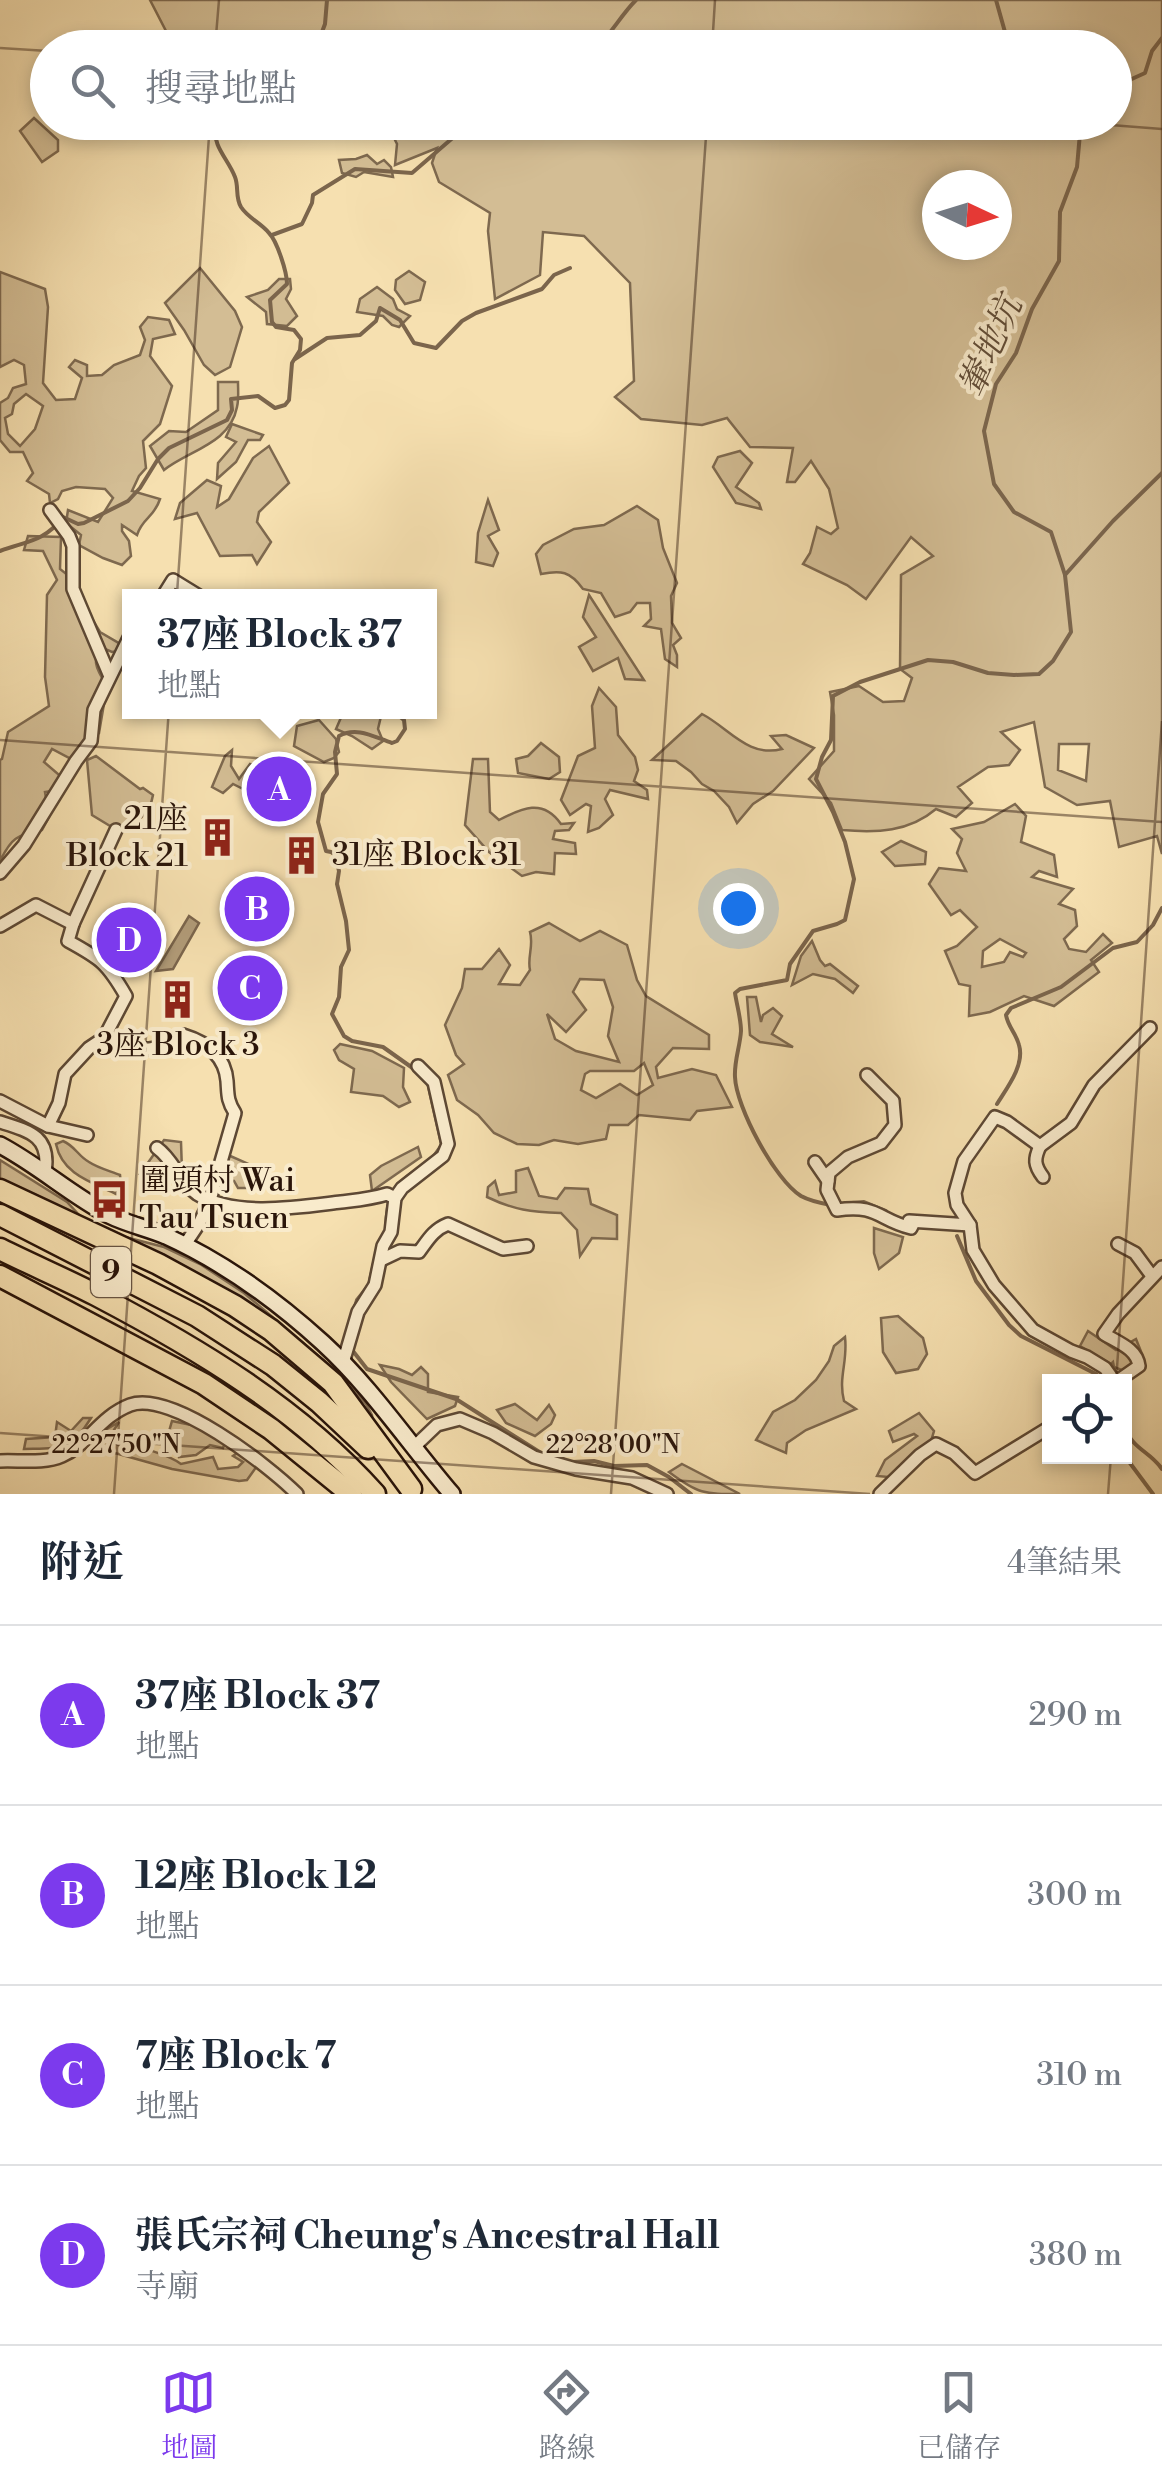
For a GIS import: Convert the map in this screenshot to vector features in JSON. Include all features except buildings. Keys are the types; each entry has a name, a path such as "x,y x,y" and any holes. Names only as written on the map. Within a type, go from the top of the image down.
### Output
{"highway":[{"path":"0,1190 158,1264 236,1306 271,1330 332,1384 413,1492"},
{"name":"9","path":"0,1215 162,1296 273,1364 413,1492"},
{"name":"9","path":"5,1252 181,1341 254,1388 312,1434 375,1494"},
{"path":"0,1276 204,1384 272,1429 352,1494"}],"main road":[{"path":"0,1144 90,1204 165,1236 253,1287 302,1324 347,1351 452,1494"}],"street":[{"path":"56,518 73,546 73,590 109,674"},
{"path":"167,589 172,580 187,589"},
{"path":"0,873 24,845 91,742 94,710 122,651"},
{"path":"48,1126 66,1074 88,1048 104,1038 126,996 110,968 68,941 72,924 116,830"},
{"path":"0,926 36,905 72,924"},
{"path":"1043,1176 1034,1158 1040,1146 1071,1123 1094,1086 1150,1028"},
{"path":"104,1038 106,1042 151,1050 162,1048 183,1034 202,1041 225,1066 227,1100 235,1113 210,1200 184,1246"},
{"path":"157,1148 167,1155 183,1183 210,1200 249,1208 280,1209 392,1196 443,1156 448,1144 434,1082 418,1066"},
{"path":"867,1076 893,1101 895,1125 881,1143 848,1157 830,1173 827,1190 836,1205 868,1208 912,1228 914,1222"},
{"path":"0,1101 48,1126 87,1135"},
{"path":"1040,1146 995,1117 964,1161 955,1193 958,1205 970,1226 973,1250 994,1285 1025,1323 1110,1374"},
{"path":"0,1122 40,1139 46,1150 45,1172"},
{"path":"815,1162 828,1181"},
{"path":"347,1351 358,1312 375,1285 391,1232 392,1196"},
{"path":"890,1214 914,1222 970,1226"},
{"path":"381,1260 400,1251 418,1252 431,1234 448,1224 503,1248 527,1246"},
{"path":"1118,1244 1157,1272 1104,1334 1134,1352 1140,1362 1128,1374"},
{"path":"0,1460 53,1459 65,1455 106,1417 146,1402 196,1421 242,1449 297,1494"},
{"path":"414,1447 437,1425 460,1419 534,1457 576,1470 632,1478 668,1494"},
{"path":"880,1494 936,1444 954,1453 975,1473 1042,1432"}],"shaded area":[{"path":"150,0 1162,0 1162,854 1157,836 1119,847 1110,801 1077,805 1045,787 1034,722 1001,732 1020,750 1009,765 988,767 958,787 972,803 956,817 936,809 915,822 892,829 842,830 831,803 809,779 834,751 830,692 859,686 883,702 904,701 912,678 900,669 901,575 933,556 911,537 866,599 847,585 803,564 817,527 831,534 838,528 829,489 811,461 795,482 787,482 793,448 750,447 727,418 702,425 641,419 615,397 634,381 630,283 584,236 543,232 540,275 495,299 488,231 490,213 439,182 432,163 437,148 395,165 395,140 1132,140 1132,30 165,30","holes":["1059,744 1089,744 1086,781 1058,770"]},
{"path":"30,122 30,140 58,140 58,151 42,162 20,131"},
{"path":"367,155 377,164 384,160 393,177 342,173 339,160"},
{"path":"200,268 235,311 242,327 230,367 215,375 204,365 165,303"},
{"path":"409,271 425,282 420,300 405,304 395,290 396,280"},
{"path":"0,272 45,289 48,307 43,383 56,400 75,399 82,378 69,367 75,360 87,365 87,376 102,375 114,365 140,355 145,340 140,327 148,317 169,320 175,334 153,339 150,356 172,386 160,424 143,441 146,468 132,491 160,499 137,535 122,525 131,556 122,565 79,545 81,535 66,523 68,510 98,522 113,498 105,489 76,487 62,491 50,503 49,494 27,481 33,473 23,452 10,452 0,440 0,403 13,388 26,384 24,365 14,360 0,367","holes":["26,394 43,406 35,429 20,446 8,434 5,418"]},
{"path":"279,279 290,279 286,299 297,316 287,326 267,324 266,312 247,297 268,290"},
{"path":"377,287 393,299 397,309 410,316 399,327 383,316 357,312 360,299"},
{"path":"218,382 238,382 233,420 217,438 164,470 150,446 169,431 186,432 218,410"},
{"path":"232,424 263,435 260,440 248,440 236,462 217,479 218,463 236,442 226,437"},
{"path":"269,446 289,483 259,512 257,522 271,542 257,564 252,555 220,556 197,513 175,519 180,503 207,480 221,486 217,507 229,499 253,458"},
{"path":"740,451 752,463 736,487 759,503 761,509 736,503 713,467 718,457"},
{"path":"488,500 499,530 488,536 498,553 493,566 476,562 478,533"},
{"path":"637,506 658,520 663,548 677,583 671,596 672,623 681,638 673,645 677,667 665,659 661,629 644,626 651,619 650,603 637,603 630,612 615,617 601,593 583,589 565,573 541,574 536,554 543,545 574,529 604,525"},
{"path":"28,536 61,537 60,569 75,581 100,632 122,645 112,652 105,649 101,639 97,653 97,668 107,686 99,733 90,734 75,761 52,749 44,762 65,780 64,789 45,792 49,817 42,830 16,839 0,861 0,760 8,732 49,706 45,677 47,595 57,580 43,551 24,550"},
{"path":"589,595 644,680 625,679 618,658 593,671 579,647 596,637 583,617"},
{"path":"599,688 616,707 618,735 635,757 638,770 634,781 647,790 648,799 610,790 605,799 613,815 588,832 591,806 586,804 570,815 561,800 578,756 595,748 592,706"},
{"path":"702,714 749,746 770,751 782,749 771,736 786,735 814,748 737,823 729,807 691,772 676,761 652,760"},
{"path":"340,719 380,719 378,729 383,741 372,749 336,729"},
{"path":"319,720 336,739 339,752 324,762 294,746 297,726"},
{"path":"541,743 559,757 560,772 549,779 518,773 516,759 528,756"},
{"path":"232,750 231,766 239,779 250,764 268,771 271,776 261,787 249,792 233,784 223,793 212,787 225,756"},
{"path":"96,756 153,795 145,814 135,822 115,829 92,815 87,760"},
{"path":"473,759 488,759 490,812 499,820 540,808 561,824 574,823 569,830 555,831 553,839 575,843 576,854 555,853 554,874 536,872 522,876 489,852 465,825"},
{"path":"1015,804 1026,816 1021,842 1054,855 1057,877 1039,871 1032,877 1073,889 1059,904 1075,910 1077,926 1064,939 1069,949 1086,952 1103,934 1112,943 1091,960 1099,972 1054,1006 1024,996 990,1012 969,1016 970,986 959,984 945,951 957,946 977,927 960,910 951,915 929,884 939,868 966,871 957,853 962,839 952,829 984,822","holes":["1000,939 1026,953 1023,957 1010,952 1004,962 982,967 983,951"]},
{"path":"901,841 926,852 925,864 895,866 882,852"},
{"path":"189,916 199,923 173,969 156,971"},
{"path":"549,923 580,941 600,931 627,945 646,996 709,1035 709,1049 673,1048 656,1067 658,1078 692,1069 716,1075 732,1107 697,1111 690,1120 639,1115 628,1125 609,1125 606,1139 578,1144 554,1140 539,1145 517,1144 494,1133 457,1100 448,1075 464,1064 456,1055 445,1025 462,988 465,969 482,969 499,949 510,965 499,984 520,985 530,970 530,932","holes":["580,979 604,980 613,1007 608,1036 619,1062 576,1051 555,1039 547,1014 566,1032 586,1010 573,992","644,1063 653,1085 637,1095 620,1084 596,1098 581,1090 585,1074 590,1071 634,1071"]},
{"path":"812,941 825,966 830,964 858,986 853,993 835,979 813,974 792,985 801,956"},
{"path":"747,997 756,997 761,1022 763,1015 773,1008 782,1016 772,1034 793,1047 760,1042 750,1035"},
{"path":"340,1044 372,1051 404,1068 403,1087 410,1102 399,1107 383,1096 351,1092 354,1069 339,1060 334,1050"},
{"path":"164,1140 181,1142 182,1171 177,1184 140,1174"},
{"path":"63,1141 93,1164 120,1175 116,1194 88,1181 64,1163 56,1144"},
{"path":"418,1147 421,1157 372,1191 370,1175"},
{"path":"228,1155 260,1169 265,1179 257,1188 238,1188 234,1181 220,1180"},
{"path":"0,1160 67,1202 81,1217 125,1237 164,1247 200,1264 244,1293 329,1365 366,1404 373,1428 269,1322 0,1181"},
{"path":"528,1168 539,1196 557,1199 565,1188 588,1189 591,1204 617,1215 617,1239 592,1238 580,1256 577,1230 561,1213 523,1210 487,1197 488,1187 495,1181 499,1195 516,1192 516,1171"},
{"path":"874,1228 903,1237 899,1253 879,1269 874,1253"},
{"path":"898,1316 923,1338 927,1354 918,1369 896,1373 883,1352 881,1318"},
{"path":"1088,1331 1116,1350 1136,1339 1142,1354 1124,1371 1114,1367 1113,1362 1080,1346"},
{"path":"845,1337 842,1392 844,1401 856,1409 806,1430 787,1443 786,1453 756,1440 773,1412 795,1400 816,1380 834,1346"},
{"path":"380,1365 412,1375 421,1367 428,1374 428,1392 458,1397 455,1406 427,1419"},
{"path":"515,1404 537,1420 549,1405 555,1415 551,1424 535,1436 506,1423 497,1410"},
{"path":"919,1413 934,1431 931,1441 888,1477 877,1476 885,1460 917,1436 893,1442 889,1431"},
{"path":"83,1418 91,1418 77,1437 64,1446 24,1449 26,1439 55,1437 57,1422 71,1431"},
{"path":"172,1421 196,1426 226,1440 223,1448 210,1445 196,1455 179,1457 168,1435"},
{"path":"119,1422 113,1443 130,1449 139,1445 181,1464 213,1457 218,1469 238,1467 243,1462 233,1456 237,1453 257,1466 247,1480 239,1481 172,1469 97,1448 95,1436"},
{"path":"682,1464 740,1494 709,1493 687,1485 669,1472"}],"waterway":[{"path":"323,30 327,0"},
{"path":"612,30 636,0"},
{"path":"996,0 1004,30"},
{"name":"輋地坑","path":"1132,79 1145,73 1152,51 1162,38"},
{"path":"0,551 42,536 63,517 84,523 128,501 169,448 227,420 232,410 231,399 258,396 275,408 289,400 292,363 301,339 294,330 276,327 272,322 270,300 287,284 285,272 272,237 239,203 235,177 216,140"},
{"path":"272,235 302,224 313,195 355,169 412,173 450,140"},
{"name":"輋地坑","path":"831,1205 804,1198 791,1188 749,1124 735,1077 741,1031 735,993 787,980 790,964 813,931 845,920 854,879 845,842 816,779 831,740 833,696 860,682 928,660 953,662 988,673 1039,674 1053,661 1071,632 1065,575 1051,532 1014,512 994,484 984,431 996,384 1016,353 1032,309 1059,261 1060,212 1077,167 1079,140"},
{"path":"295,359 327,338 360,335 376,321 380,308 400,320 414,343 436,348 462,321 542,289 554,275 570,268"},
{"path":"1065,575 1162,473"},
{"path":"403,719 405,729 392,743 359,732 339,736 335,752 337,774 323,794 318,822 326,851 335,855 339,871 337,884 349,950 341,967 339,997 332,1014 344,1036 383,1047 414,1069"},
{"path":"997,1104 1020,1060 1019,1045 1006,1015 1011,1008 1061,987 1113,948 1137,942 1162,908"},
{"path":"428,1083 442,1145 432,1159"},
{"path":"386,1228 392,1194 417,1170"},
{"name":"輋地坑","path":"840,1204 864,1202 886,1211"},
{"path":"957,1236 976,1281 1009,1325 1021,1336 1096,1374"},
{"path":"354,1310 369,1285 377,1250"},
{"path":"349,1346 367,1369 456,1399 541,1453 563,1459"},
{"path":"1132,1441 1162,1469"},
{"path":"572,1462 647,1465 691,1494"},
{"path":"1131,1464 1153,1494"}],"place":[{"name":"37座 Block 37","path":"279,789"},
{"name":"21座 Block 21","path":"218,837"},
{"name":"31座 Block 31","path":"302,855"},
{"name":"12座 Block 12","path":"257,909"},
{"name":"張氏宗祠 Cheung's Ancestral Hall","path":"129,940"},
{"name":"7座 Block 7","path":"250,988"},
{"name":"3座 Block 3","path":"178,1000"},
{"name":"圍頭村 Wai Tau Tsuen","path":"109,1199"}]}
